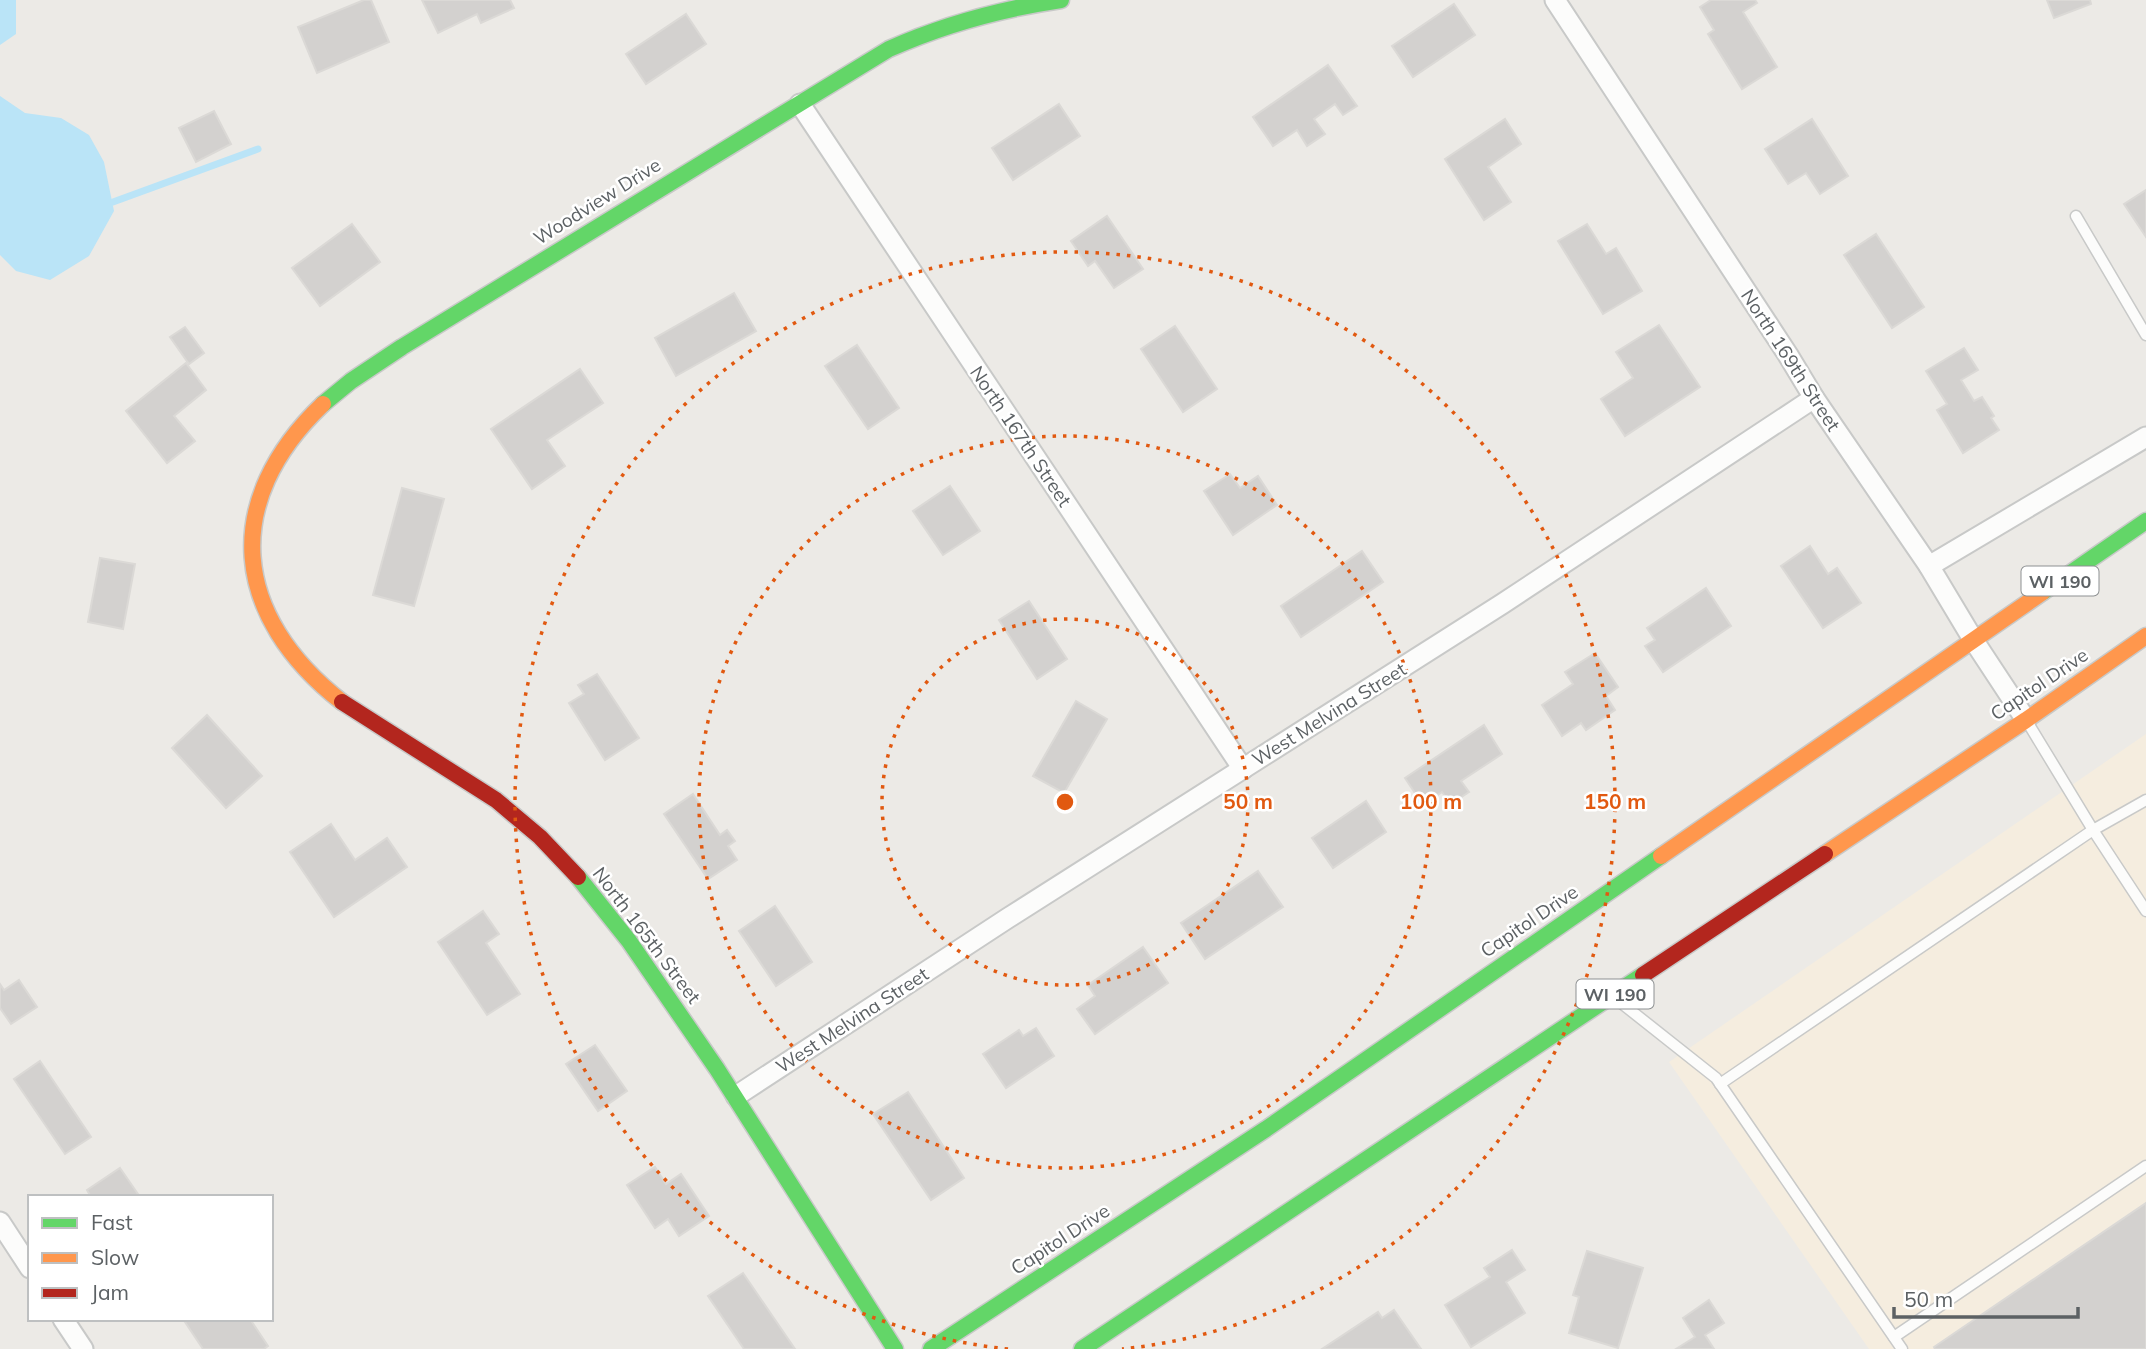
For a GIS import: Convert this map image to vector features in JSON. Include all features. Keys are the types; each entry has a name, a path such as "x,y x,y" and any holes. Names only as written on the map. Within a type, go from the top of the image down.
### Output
{"main road":[{"name":"Woodview Drive","path":"253,551 251,538 261,498 271,471 288,442 334,395 393,354 596,226 800,104 852,69 928,31 1004,9 1061,0"},
{"name":"Capitol Drive","path":"931,1349 1288,1115 2146,521"},
{"name":"North 165th Street","path":"253,551 263,605 280,639 302,667 337,698 473,784 511,813 557,854 598,898 632,943 736,1096 895,1349"},
{"name":"Capitol Drive","path":"1082,1349 2026,720 2143,639"}],"street":[{"name":"North 169th Street","path":"1555,0 1781,343 1814,398 1929,566 2026,720"},
{"name":"North 167th Street","path":"800,104 1243,769"},
{"name":"West Melvina Street","path":"736,1096 1502,604 1814,398"},
{"path":"1929,566 2146,438"},
{"path":"0,1222 28,1265"},
{"path":"64,1321 83,1349"}],"lane":[{"path":"2076,216 2146,335"},
{"path":"2026,720 2146,911"},
{"path":"1720,1084 2093,830 2146,800"},
{"path":"1613,996 1716,1078 1902,1349"},
{"path":"1894,1337 2146,1166"}],"shaded area":[{"path":"2146,734 2146,1349 1869,1349 1669,1062"}],"water":[{"path":"0,0 16,0 16,34 0,45"},
{"path":"0,96 25,113 61,118 89,135 104,162 114,211 89,256 50,280 16,271 0,255"}],"building":[{"path":"364,0 371,0 389,42 317,73 298,27"},
{"path":"422,0 510,0 514,8 481,23 477,14 438,33"},
{"path":"1711,0 1755,0 1757,3 1743,12 1777,67 1742,89 1708,34 1714,30 1700,7"},
{"path":"2047,0 2090,0 2091,4 2054,18"},
{"path":"1454,4 1475,35 1413,77 1392,46"},
{"path":"686,14 706,44 646,84 626,54"},
{"path":"1328,65 1357,106 1343,115 1335,104 1314,119 1325,134 1307,146 1297,130 1273,146 1253,117"},
{"path":"1059,104 1080,136 1013,180 992,148"},
{"path":"214,111 231,144 196,162 179,128"},
{"path":"1505,119 1521,144 1488,167 1511,202 1484,220 1445,159"},
{"path":"1812,119 1848,176 1820,194 1806,173 1788,184 1765,149"},
{"path":"2146,190 2146,237 2124,204"},
{"path":"1107,216 1143,269 1114,288 1095,261 1088,266 1071,241"},
{"path":"352,224 380,262 320,306 292,268"},
{"path":"1587,224 1606,254 1616,248 1642,291 1603,314 1558,241"},
{"path":"1876,234 1924,307 1892,328 1844,255"},
{"path":"734,293 756,331 676,376 655,338"},
{"path":"1659,325 1700,387 1625,436 1601,399 1633,378 1616,352"},
{"path":"1175,326 1217,389 1183,412 1141,349"},
{"path":"185,327 204,353 189,364 170,337"},
{"path":"857,345 899,408 868,429 825,366"},
{"path":"1964,348 1978,370 1961,380 1974,401 1982,397 1999,430 1963,453 1937,410 1947,404 1926,371"},
{"path":"186,363 206,390 174,416 195,441 167,463 126,411"},
{"path":"580,369 603,403 547,440 565,466 532,489 491,429"},
{"path":"1230,474 1240,488 1258,476 1277,505 1233,535 1204,491"},
{"path":"950,486 980,531 943,555 913,511"},
{"path":"402,488 444,499 414,606 373,595"},
{"path":"1810,546 1828,574 1837,568 1861,603 1823,628 1781,566"},
{"path":"1362,551 1383,582 1301,637 1281,606"},
{"path":"100,558 135,564 123,629 88,622"},
{"path":"1706,588 1731,626 1663,672 1645,646 1655,640 1647,628"},
{"path":"1029,601 1067,659 1037,679 999,620"},
{"path":"1595,653 1618,687 1606,696 1615,710 1586,730 1581,723 1562,736 1542,705 1573,684 1565,672"},
{"path":"597,674 639,738 605,760 569,703 584,694 578,685"},
{"path":"1076,701 1107,719 1064,793 1033,776"},
{"path":"207,715 262,776 226,808 172,748"},
{"path":"1484,725 1502,754 1461,781 1469,792 1451,804 1442,792 1423,805 1405,778"},
{"path":"693,794 720,835 727,830 735,841 728,846 737,860 708,879 664,814"},
{"path":"1366,801 1386,832 1333,868 1312,838"},
{"path":"331,824 355,860 387,838 407,867 334,917 290,852"},
{"path":"1258,871 1283,907 1205,959 1181,923"},
{"path":"775,906 812,962 776,986 739,931"},
{"path":"483,911 499,934 486,943 520,994 487,1015 438,942"},
{"path":"1143,947 1168,983 1095,1034 1077,1009 1095,996 1088,985"},
{"path":"19,980 37,1007 11,1024 0,1008 0,984 4,990"},
{"path":"1036,1028 1054,1056 1006,1088 983,1054 1019,1030 1023,1036"},
{"path":"595,1045 627,1091 598,1111 566,1064"},
{"path":"40,1061 91,1137 65,1154 14,1079"},
{"path":"908,1092 964,1178 931,1200 873,1114"},
{"path":"655,1167 666,1184 681,1174 709,1216 679,1236 668,1219 655,1228 627,1185"},
{"path":"120,1168 139,1195 90,1195 87,1190"},
{"path":"2146,1203 2146,1349 1935,1349 1934,1347"},
{"path":"1512,1250 1525,1270 1506,1282 1525,1313 1471,1347 1445,1305 1490,1277 1484,1268"},
{"path":"1587,1251 1643,1268 1618,1348 1569,1333 1579,1297 1573,1295"},
{"path":"743,1273 795,1349 744,1349 708,1296"},
{"path":"1709,1300 1724,1323 1705,1335 1714,1349 1676,1349 1695,1337 1683,1318"},
{"path":"1394,1310 1421,1349 1322,1349 1378,1312 1382,1318"},
{"path":"184,1321 251,1321 268,1346 264,1349 203,1349"}],"waterway":[{"path":"113,202 258,149"}],"traffic: fast":[{"path":"323,404 351,381 402,347 889,49 974,18 1061,0"},
{"path":"2043,592 2146,521"},
{"path":"931,1349 1266,1129 1661,856"},
{"path":"578,877 629,941 717,1069 895,1349"},
{"path":"1082,1349 1643,975"}],"traffic: slow":[{"path":"323,404 290,441 267,480 255,519 253,558 260,596 278,633 305,669 342,702"},
{"path":"1661,856 2043,592"},
{"path":"1825,854 2146,636"}],"traffic: jam":[{"path":"342,702 496,800 540,837 578,877"},
{"path":"1643,975 1825,854"}]}
